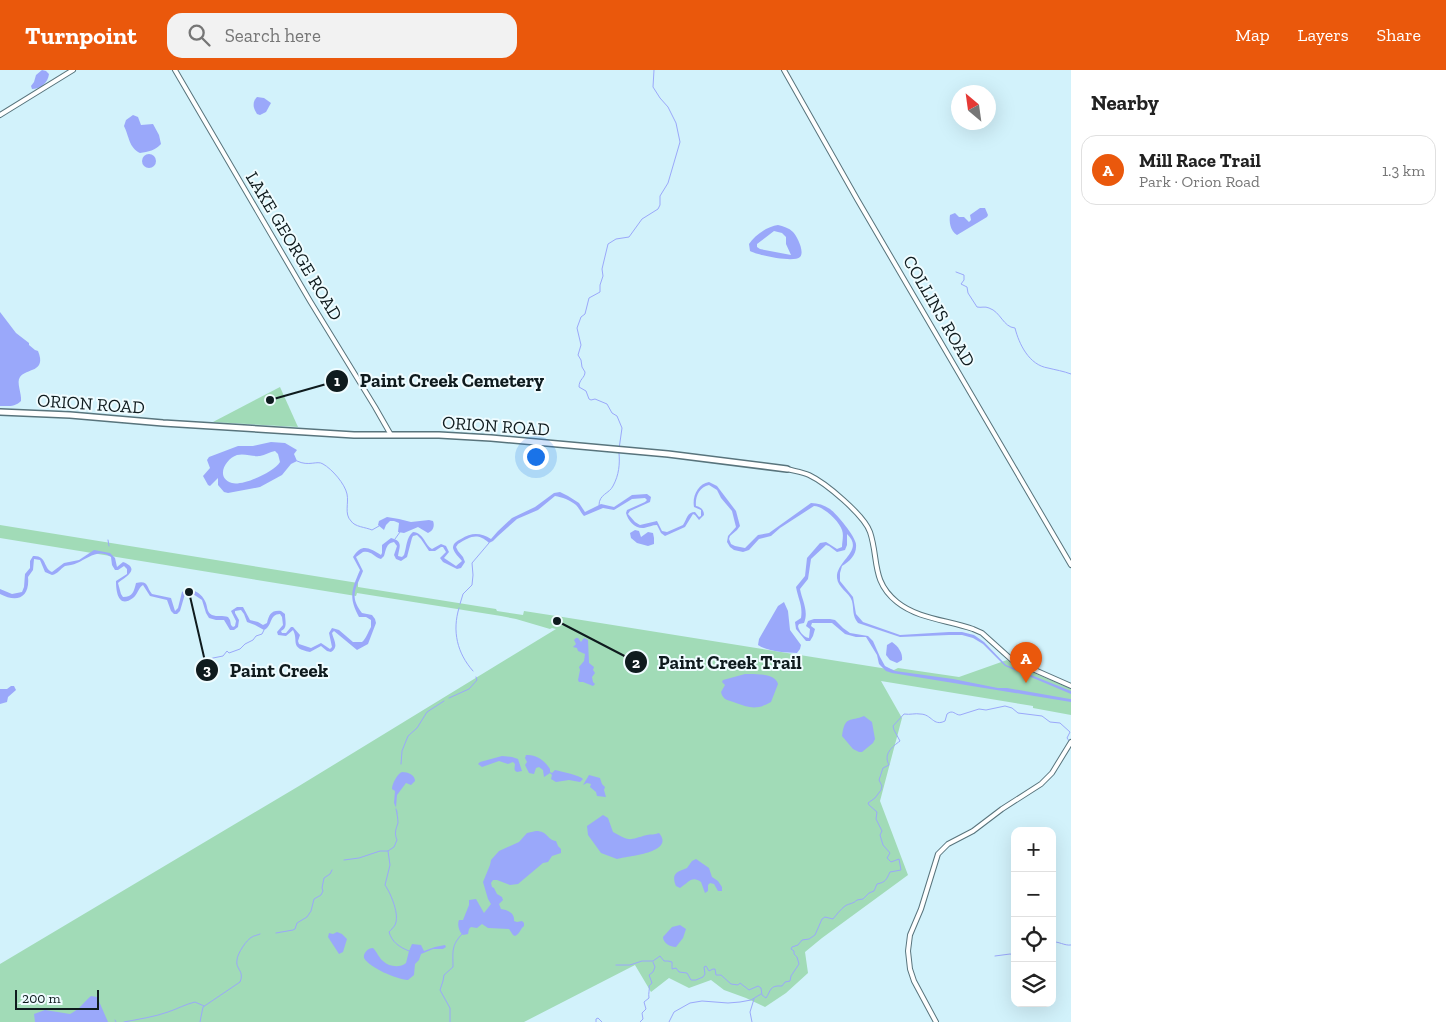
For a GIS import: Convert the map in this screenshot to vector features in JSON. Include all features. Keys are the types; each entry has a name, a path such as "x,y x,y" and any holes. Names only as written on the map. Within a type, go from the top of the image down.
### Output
{"main road":[{"name":"ORION ROAD","path":"0,412 70,415 354,435 439,435 523,441 668,454 787,469"}],"street":[{"path":"0,115 73,70"},
{"name":"LAKE GEORGE ROAD","path":"175,70 391,435"},
{"name":"COLLINS ROAD","path":"784,70 1071,565"},
{"name":"ORION ROAD","path":"787,469 808,475 825,485 864,520 872,538 875,564 880,580 892,598 911,611 973,628 982,633 1012,660 1071,686"},
{"path":"936,1022 914,981 910,969 908,951 910,936 921,909 938,854 948,844 973,831 1002,809 1041,784 1052,773 1071,742"}],"green space":[{"path":"280,387 298,427 213,422"},
{"path":"0,525 358,583 358,587 496,609 497,611 523,615 524,611 894,670 898,668 959,677 1007,660 1071,689 1071,715 1033,708 1033,706 881,681 902,718 880,801 908,875 805,952 808,973 786,993 765,1007 724,990 711,980 689,988 669,978 651,992 635,965 524,1022 0,1022 0,964 299,786 556,629 501,616 357,593 356,596 0,538"}],"water":[{"path":"42,70 49,74 47,80 41,87 32,89 31,86 36,75"},
{"path":"257,97 264,98 271,103 266,112 260,115 257,114 254,107 254,101"},
{"path":"133,115 138,117 141,125 153,124 159,135 161,144 159,146 140,153 136,151 124,126 126,120"},
{"path":"146,154 152,154 156,161 152,168 146,168 142,164 142,158"},
{"path":"980,208 985,208 987,217 957,235 953,231 950,215 955,213 959,217 964,217 969,222 971,220 970,215"},
{"path":"778,225 793,232 801,248 800,257 796,259 783,259 750,251 749,244 755,237","holes":["774,231 782,233 786,237 786,244 791,255 757,247 757,244"]},
{"path":"0,312 16,333 38,351 40,358 38,367 20,377 21,401 12,406 0,406"},
{"path":"271,442 285,443 297,450 294,454 297,461 291,464 282,475 260,487 228,493 224,492 218,485 218,478 210,486 208,485 203,476 210,468 207,460 209,457 238,446 253,446","holes":["275,451 280,462 277,466 258,477 237,483 227,481 224,477 223,473 226,464 237,455 260,456"]},
{"path":"709,482 717,486 736,511 740,526 729,539 731,544 735,546 745,548 758,535 769,533 811,503 823,505 830,509 841,520 855,540 855,551 848,562 842,566 840,581 853,597 856,614 863,622 900,635 962,632 974,635 984,642 1006,665 1071,691 1071,694 1005,666 983,644 973,638 962,635 900,637 858,623 854,615 851,598 839,585 837,578 841,566 853,546 852,540 847,534 845,550 837,552 826,545 811,559 808,579 800,589 806,614 804,623 798,626 800,632 805,636 809,638 810,629 806,626 808,621 814,619 835,620 850,633 868,636 873,641 885,666 895,671 1071,699 1071,702 892,673 886,671 879,664 877,655 866,637 845,634 832,623 812,623 811,626 815,629 813,636 810,641 806,641 796,629 795,622 801,618 801,606 796,587 805,576 807,558 820,543 826,542 837,549 842,547 843,534 840,526 826,511 814,506 771,536 759,539 749,550 743,552 734,550 727,542 728,536 736,527 732,511 717,490 709,485 700,490 696,499 696,506 702,509 704,515 699,520 693,514 685,527 665,536 657,525 641,528 632,524 628,519 627,510 645,502 647,500 645,498 632,499 614,510 603,508 584,516 574,503 555,496 538,510 517,519 489,543 481,538 474,537 458,544 456,547 465,562 461,568 457,569 443,562 440,558 446,552 443,547 435,551 429,551 417,535 412,538 407,557 401,561 396,559 394,555 397,546 394,542 388,545 381,559 370,553 363,552 356,557 363,571 356,587 355,601 362,613 372,615 376,623 368,644 357,650 334,631 332,633 335,648 331,652 321,646 310,652 303,650 296,644 293,630 286,636 278,635 277,632 283,625 280,614 272,618 269,626 264,630 247,622 241,610 235,611 239,620 238,627 230,630 224,620 209,618 202,600 190,592 185,594 180,611 177,614 171,611 167,600 150,596 143,585 133,598 128,601 121,600 116,581 127,574 127,569 124,566 115,570 111,557 102,553 76,564 65,566 52,575 45,572 40,560 34,559 33,570 28,577 25,594 21,597 12,598 0,594 0,589 12,594 22,592 25,574 30,568 30,561 33,556 41,558 52,572 64,563 79,560 94,550 110,553 115,558 117,567 123,562 131,568 130,573 118,583 123,597 131,595 136,583 143,582 152,594 171,598 175,611 178,608 182,592 192,590 203,598 210,614 228,617 233,627 236,621 231,611 237,607 243,607 250,620 263,625 267,623 273,612 281,611 285,614 286,622 285,628 281,631 282,633 286,633 293,627 300,635 299,644 311,648 321,643 330,649 332,647 329,633 332,628 339,630 353,642 362,642 371,627 371,620 366,617 359,617 352,598 353,588 360,570 353,557 363,548 381,555 382,545 391,538 398,541 400,548 398,556 402,557 413,532 422,536 432,549 441,544 446,546 449,552 444,558 456,566 462,561 453,548 457,541 473,534 484,535 491,539 512,518 535,507 554,493 560,492 579,503 585,512 601,504 614,507 632,495 647,494 651,497 650,502 630,511 628,514 640,525 657,521 662,531 667,532 683,525 690,513 695,512 699,517 701,516 701,510 694,507 694,499 699,488"},
{"path":"387,517 411,522 429,520 433,521 434,526 428,533 418,527 404,533 398,532 399,523 390,521 384,530 378,525 379,521"},
{"path":"635,530 639,531 641,537 648,532 653,533 654,544 648,546 637,543 631,538 630,533"},
{"path":"784,602 788,611 790,630 801,645 797,653 772,650 758,645 759,639 778,606"},
{"path":"576,638 581,642 584,638 588,640 589,663 594,667 595,673 592,677 595,684 593,686 578,680 579,667 584,661 585,654 573,647 576,644 574,640"},
{"path":"892,642 902,655 902,660 897,663 890,660 886,655 887,645"},
{"path":"745,674 764,675 776,680 778,684 771,702 762,706 750,707 729,701 723,697 721,692 725,685 722,682 723,680"},
{"path":"14,686 16,690 8,697 7,702 0,704 0,689 7,689"},
{"path":"864,716 872,722 875,739 862,752 859,752 853,749 842,736 843,729 849,720"},
{"path":"526,755 540,758 552,773 555,770 583,779 580,782 569,780 556,782 551,779 552,775 550,773 544,777 543,770 539,767 536,768 534,774 529,773 525,765 527,762"},
{"path":"502,756 518,759 522,771 516,771 513,762 508,764 499,761 482,767 478,764 480,762"},
{"path":"402,772 412,776 415,781 411,785 406,783 397,795 396,807 394,803 395,791 392,789 397,777"},
{"path":"589,775 600,778 605,787 606,797 597,796 596,792 590,787 591,784 583,785"},
{"path":"603,815 608,818 613,832 627,839 659,833 662,840 661,845 656,849 639,855 617,859 601,853 588,835 587,826"},
{"path":"543,832 556,841 561,849 561,853 552,856 548,862 543,863 518,884 510,885 497,880 493,880 491,883 497,894 502,897 503,900 499,904 501,909 510,912 514,921 522,921 524,926 515,936 509,929 488,928 482,924 477,928 471,927 468,934 463,935 459,930 458,922 463,920 469,900 476,899 484,913 491,904 483,882 491,860 499,851 519,842 527,833"},
{"path":"696,859 709,868 712,877 722,887 722,891 718,891 714,884 710,883 708,891 705,893 701,882 695,879 690,880 680,888 676,886 674,878 676,874 687,868"},
{"path":"680,925 686,929 683,938 676,947 667,944 663,937 672,927"},
{"path":"337,932 347,939 343,952 339,954 328,937 329,933"},
{"path":"412,944 421,945 424,951 445,945 446,947 443,949 433,949 421,954 415,964 414,975 408,980 397,978 372,966 364,958 366,951 373,948 385,963 391,966 401,966 406,963"},
{"path":"91,996 97,997 108,1022 35,1022 34,1014 45,1010 70,1014"}],"waterway":[{"path":"619,449 622,428 617,416 612,413 607,404 595,399 589,399 586,391 579,387 585,372 578,355 581,345 577,328 581,317 585,314 589,298 600,292 603,276 602,269 608,244 616,239 629,237 642,219 658,209 660,196 668,183 680,142 676,123 668,107 653,87 654,70"},
{"path":"956,272 964,275 964,280 961,284 967,287 968,293 977,307 986,307 993,310 1008,325 1015,328 1022,347 1035,363 1071,374"},
{"path":"599,505 602,496 611,489 617,478 619,453"},
{"path":"297,461 301,463 321,463 327,466 338,477 346,490 348,515 351,521 358,526 372,530 379,526"},
{"path":"395,539 400,532"},
{"path":"108,540 109,546"},
{"path":"460,604 463,594 472,585 472,563 489,543"},
{"path":"459,608 456,625 457,641 463,657 473,671"},
{"path":"197,665 223,656 227,651 229,653 240,649 256,636 262,634 264,630"},
{"path":"449,698 469,689 477,680 476,677"},
{"path":"401,764 402,751 408,736 417,728 427,712 444,701"},
{"path":"616,965 630,965 642,961 653,961 660,956 664,961 672,962 672,969 676,968 679,972 687,973 691,980 703,977 705,974 704,967 706,966 709,971 715,969 716,975 721,975 731,984 738,985 740,983 749,990 758,986 761,988 762,995 766,998 773,988 782,986 785,982 790,981 799,964 794,951 791,949 792,947 798,945 802,940 809,939 815,935 822,919 825,917 833,919 845,906 863,899 874,891 877,884 885,880 890,872 901,870 899,859 891,862 887,858 890,853 883,845 880,835 882,831 876,819 877,812 868,803 881,790 882,786 879,780 883,768 889,765 887,761 888,754 891,748 900,741 893,726 904,714 924,715 941,722 945,721 947,714 951,712 960,715 979,709 986,710 1005,706 1012,708 1018,713 1042,716 1050,722 1060,723 1070,732 1067,738 1070,742"},
{"path":"344,860 359,858 380,851 388,851 394,847 397,840 395,833 398,823 396,809"},
{"path":"388,851 390,865 385,885 396,910 395,925 389,932 396,944 409,951"},
{"path":"276,933 295,929 297,923 307,917 311,911 314,899 321,895 323,891 324,878 332,870"},
{"path":"200,1022 203,1007 240,982 241,973 237,966 237,957 250,938 260,934"},
{"path":"450,1022 450,1008 440,990 444,975 453,967 454,945 462,934"},
{"path":"1056,942 1071,945"},
{"path":"995,956 1011,954"},
{"path":"640,1022 643,1019 642,1013 646,1009 644,1002 649,998 649,986 652,983 649,975 655,967 653,962"},
{"path":"669,1022 674,1012 690,1003 702,1001 740,1002 751,1000 761,994"},
{"path":"752,1022 750,1012 754,999"},
{"path":"124,1022 163,1014 195,1002 204,1006"},
{"path":"596,1022 598,1018 602,1022"}],"place":[{"name":"Paint Creek Cemetery","path":"270,400"},
{"name":"Paint Creek","path":"189,592"},
{"name":"Paint Creek Trail","path":"557,621"},
{"name":"Mill Race Trail","path":"1026,683"}]}
